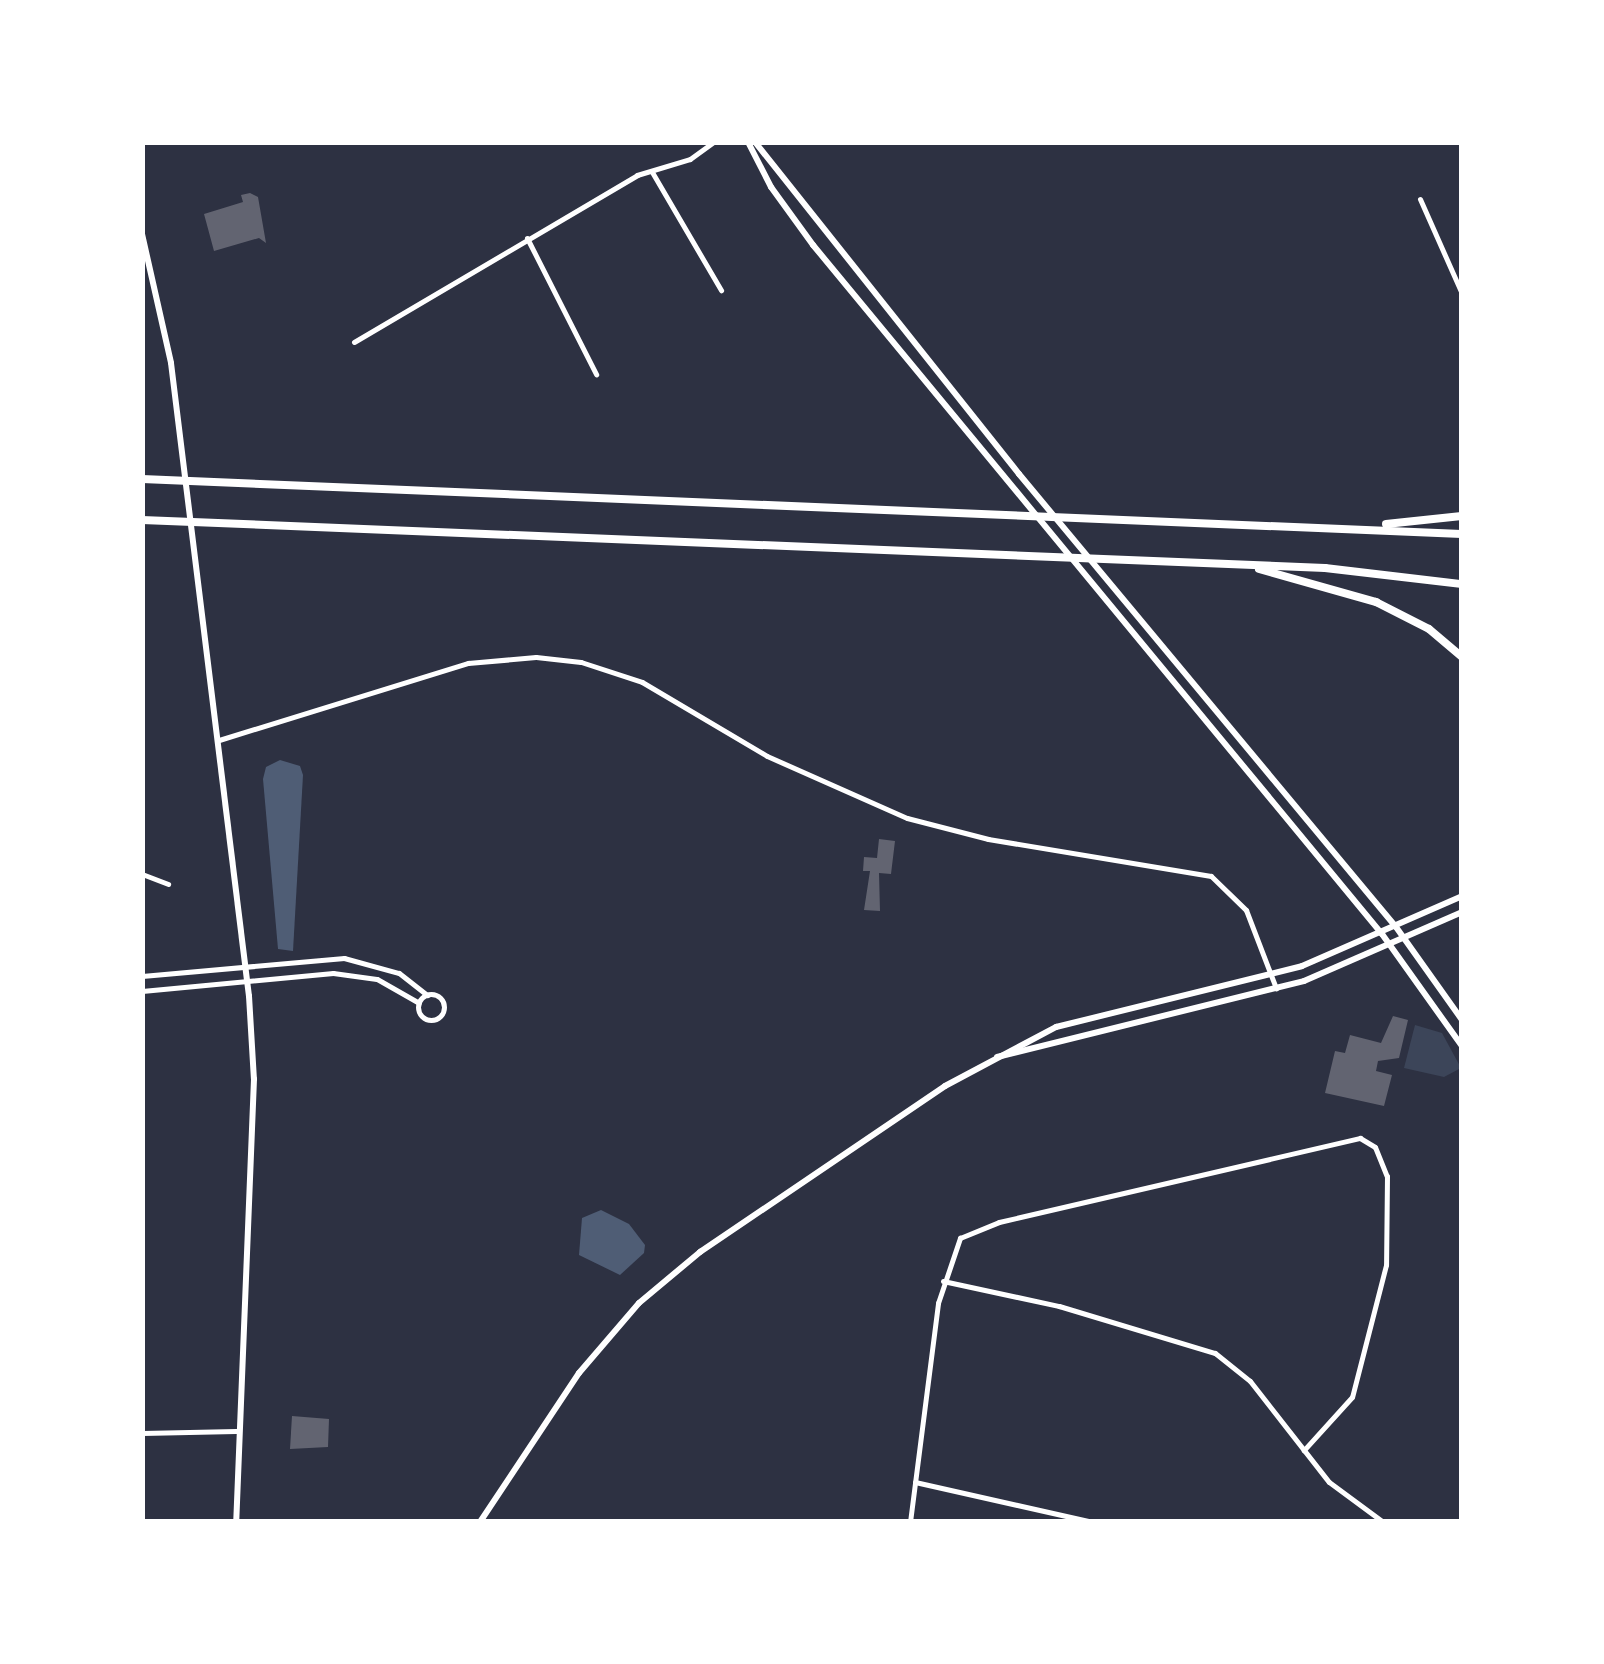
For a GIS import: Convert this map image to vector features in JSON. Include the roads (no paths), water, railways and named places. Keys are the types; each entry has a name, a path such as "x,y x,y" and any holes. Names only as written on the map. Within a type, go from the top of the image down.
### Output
{"highway":[{"path":"142,479 1462,534"},
{"path":"1364,527 1462,516"},
{"path":"142,520 1240,564 1462,584"},
{"path":"1240,564 1376,602 1428,630 1462,657"}],"main road":[{"path":"752,142 1019,474 1396,927 1462,1020"},
{"path":"752,142 786,210 1001,476 1382,934 1462,1046"},
{"path":"142,234 164,318 248,980 254,1079 236,1431 236,1522"},
{"path":"909,362 922,352"},
{"path":"480,1522 586,1365 649,1294 700,1252 986,1060 1056,1027 1272,974 1382,934 1462,896"},
{"path":"986,1060 1276,988 1391,946 1462,912"}],"street":[{"path":"354,342 476,275 527,238 651,170 690,159 713,142"},
{"path":"651,170 721,290"},
{"path":"1420,199 1462,294"},
{"path":"527,238 596,374"},
{"path":"219,740 468,663 526,657 581,662 642,682 767,756 907,818 986,839 1210,876 1246,910 1276,988"},
{"path":"142,874 168,884"},
{"path":"142,976 246,965 362,960 399,973 427,995 442,1001 440,1016 424,1018 419,1002 391,985 353,975 142,991"},
{"path":"419,1002 427,995"},
{"path":"910,1522 943,1281 952,1248 972,1230 1335,1141 1368,1141 1383,1163 1390,1194 1386,1265 1352,1397 1304,1450"},
{"path":"943,1281 1094,1315 1215,1352 1250,1380 1343,1496 1383,1522"},
{"path":"142,1432 236,1431"},
{"path":"915,1482 1092,1522"}]}
